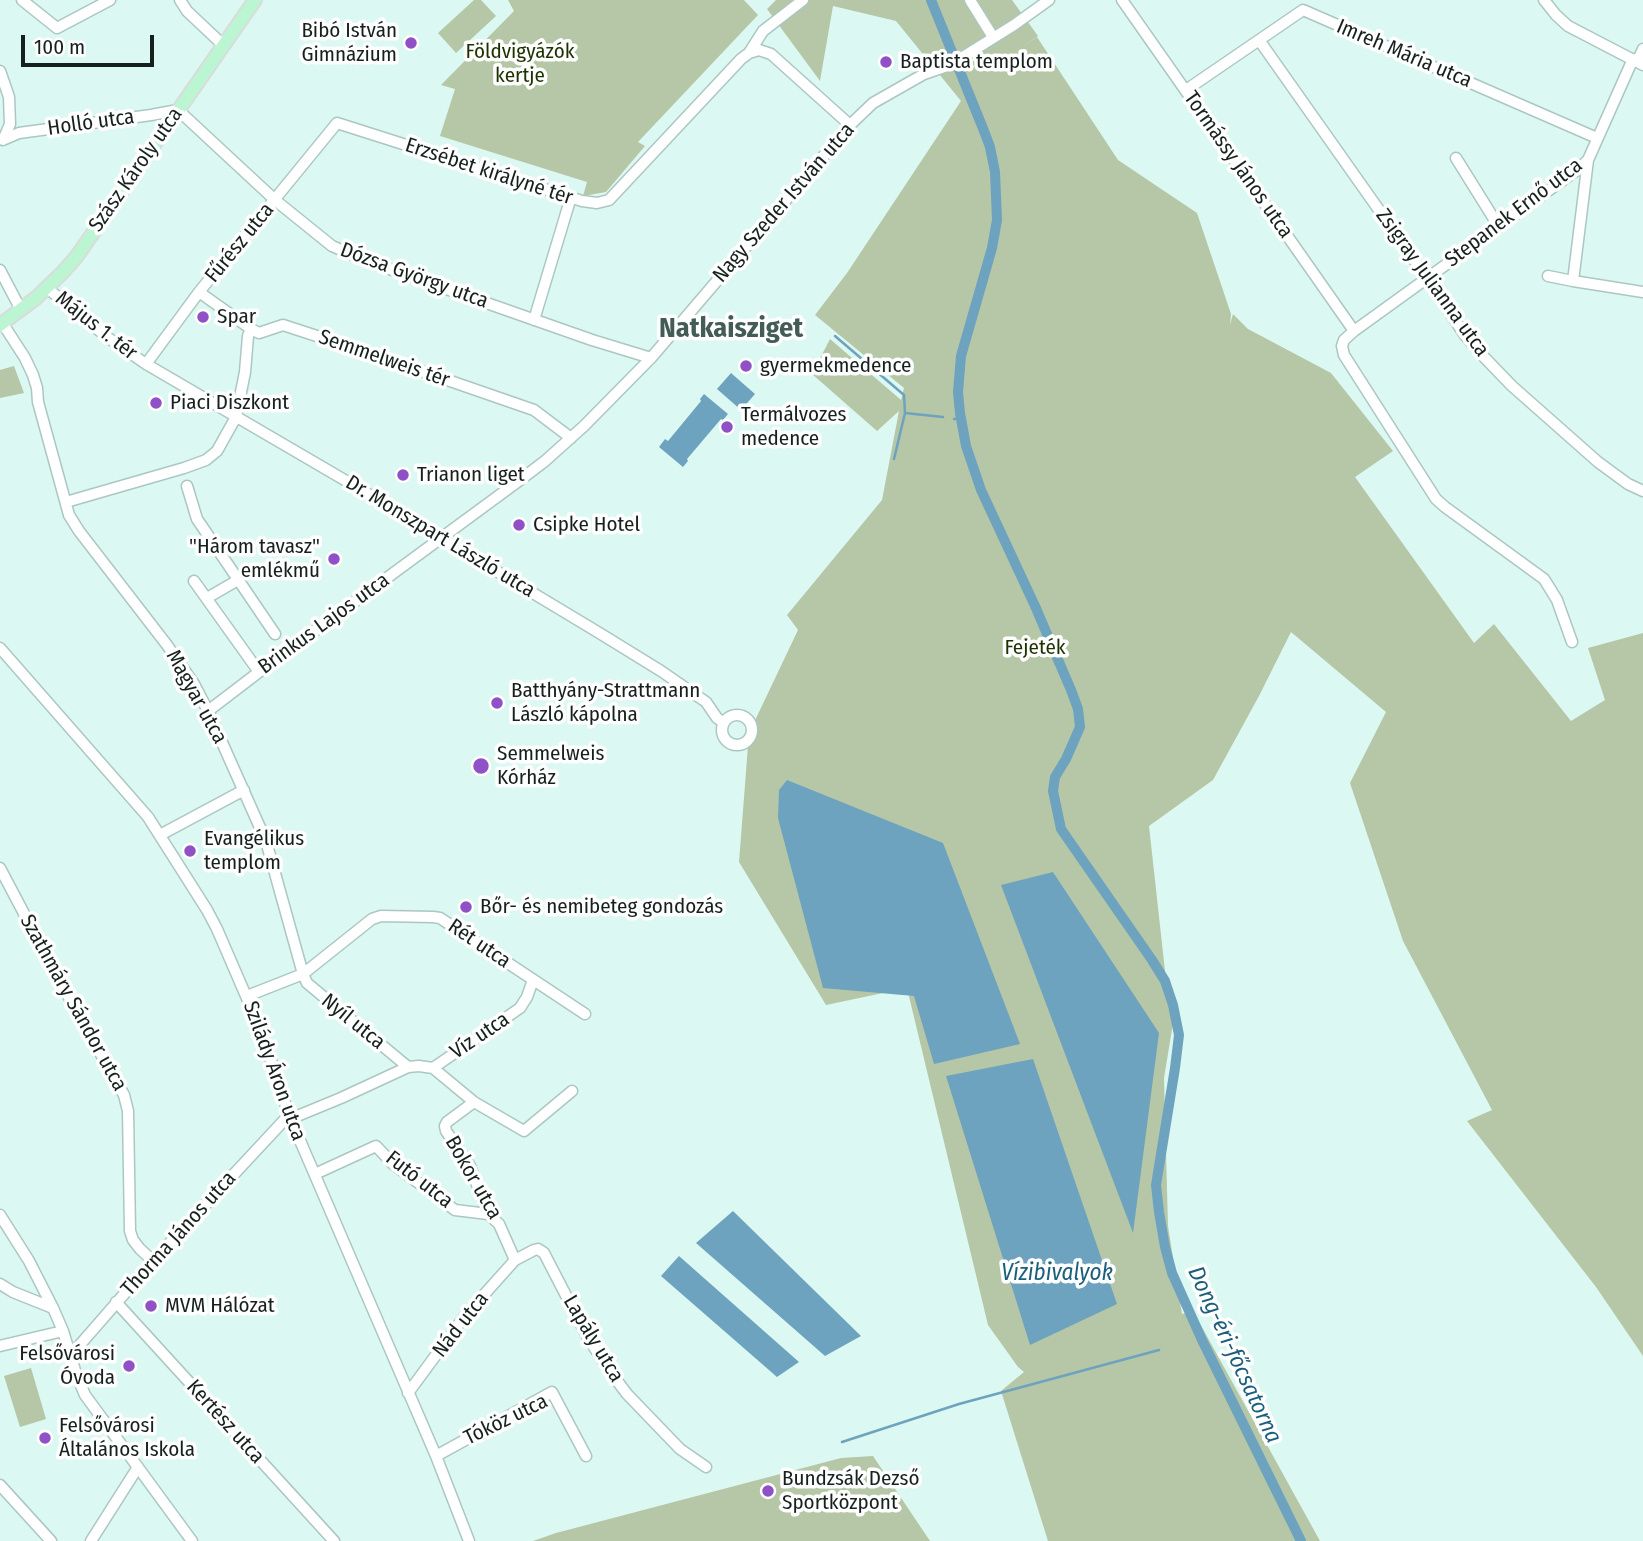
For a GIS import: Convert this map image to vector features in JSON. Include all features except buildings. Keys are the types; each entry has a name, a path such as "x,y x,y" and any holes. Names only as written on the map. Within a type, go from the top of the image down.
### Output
{"main road":[{"name":"Szász Károly utca","path":"1,325 47,288 76,256 255,0"}],"street":[{"path":"22,0 57,28 110,0"},
{"path":"180,0 187,11 223,45"},
{"name":"Erzsébet királyné tér","path":"337,123 582,201 597,203 609,200 749,53 763,31 803,0"},
{"path":"970,0 993,37 1049,0"},
{"name":"Tormássy János utca","path":"1122,0 1354,331"},
{"path":"1545,0 1568,26 1638,62"},
{"name":"Imreh Mária utca","path":"1186,90 1303,10 1597,138"},
{"name":"Nagy Szeder István utca","path":"441,538 545,461 651,358 850,125 873,103 924,75 950,65 993,37"},
{"name":"Zsigray Julianna utca","path":"1259,40 1464,334 1512,386 1598,462 1628,484 1643,491"},
{"name":"Stepanek Ernő utca","path":"1354,331 1588,160 1643,49"},
{"path":"749,53 759,50 771,54 850,125"},
{"path":"0,71 9,97 10,124 2,141"},
{"name":"Holló utca","path":"2,141 19,133 178,110"},
{"name":"Dózsa György utca","path":"178,110 275,200 332,246 592,341 651,358"},
{"name":"Fűrész utca","path":"146,364 200,292 337,123"},
{"path":"1456,158 1499,226"},
{"path":"1573,281 1588,160"},
{"path":"534,320 571,197"},
{"path":"0,270 22,310"},
{"path":"1548,275 1643,292"},
{"name":"Május 1. tér","path":"47,288 107,337 146,364"},
{"path":"66,502 184,468 206,460 216,452 236,417 251,329 200,292"},
{"name":"Magyar utca","path":"1,325 29,366 37,388 38,401 69,515 167,645 194,684 208,711 266,841 303,974"},
{"name":"Semmelweis tér","path":"251,329 259,333 284,325 375,355 534,410 571,438"},
{"path":"1354,331 1344,340 1344,355 1431,491 1445,507 1544,579 1553,593 1572,642"},
{"name":"Dr. Monszpart László utca","path":"146,364 669,676 706,702 724,723"},
{"path":"187,486 197,519 275,634"},
{"name":"Brinkus Lajos utca","path":"208,711 441,538"},
{"path":"207,598 238,580"},
{"path":"194,581 259,672"},
{"name":"Szilády Áron utca","path":"0,648 148,817 212,920 262,1033 289,1117 436,1456 469,1541"},
{"path":"160,835 244,790"},
{"name":"Szathmáry Sándor utca","path":"0,867 124,1095 128,1111 130,1231 133,1240 153,1261"},
{"name":"Rét utca","path":"303,974 372,919 381,916 440,918 533,981"},
{"path":"247,996 303,974"},
{"name":"Nyíl utca","path":"303,974 311,987 408,1066"},
{"path":"533,981 585,1014"},
{"name":"Víz utca","path":"433,1068 520,1008 533,981"},
{"path":"289,1117 341,1098 408,1066 433,1068 474,1102 524,1130 572,1091"},
{"name":"Bokor utca","path":"474,1102 447,1122 444,1129 470,1167 488,1214 499,1224 515,1259"},
{"name":"Thorma János utca","path":"71,1355 153,1261 289,1117"},
{"name":"Futó utca","path":"315,1174 376,1146 393,1164 455,1210 488,1214"},
{"path":"0,1215 29,1261 53,1308 85,1395 192,1541"},
{"name":"Lapály utca","path":"515,1259 538,1249 544,1253 588,1338 627,1394 680,1449 706,1467"},
{"name":"Nád utca","path":"408,1393 464,1317 515,1259"},
{"path":"0,1284 53,1308"},
{"name":"Kertész utca","path":"116,1302 334,1541"},
{"path":"0,1346 63,1331"},
{"name":"Tóköz utca","path":"436,1456 552,1392 586,1456"},
{"path":"91,1541 138,1467"},
{"path":"0,1485 51,1541"}],"green space":[{"path":"474,0 481,0 496,16 456,53 438,33"},
{"name":"Földvigyázók kertje","path":"508,0 744,0 758,15 638,142 645,146 606,192 583,196 587,182 440,136 455,89 441,85 514,11"},
{"name":"Fejeték","path":"776,0 1012,0 1038,36 1022,47 1037,37 1118,160 1197,213 1231,314 1230,325 1233,314 1248,329 1331,373 1393,451 1355,477 1474,643 1494,624 1571,721 1605,700 1588,648 1643,633 1643,1356 1596,1287 1467,1121 1492,1110 1403,941 1350,783 1386,712 1291,632 1213,780 1149,826 1165,971 1158,979 1176,1005 1164,1078 1168,1226 1182,1314 1193,1311 1320,1541 1048,1541 1001,1391 1024,1372 988,1325 907,988 826,1005 739,862 749,733 798,630 787,615 882,500 899,411 877,431 812,374 830,339 901,400 904,388 815,315 847,273 961,101 896,21 833,6 820,81 767,9"},
{"path":"14,366 24,393 0,398 0,370"},
{"path":"31,1368 46,1419 20,1427 4,1376"},
{"name":"Bundzsák Dezső Sportközpont","path":"873,1456 930,1541 533,1541 841,1458"}],"water":[{"path":"731,373 755,394 741,410 717,389"},
{"path":"704,394 728,414 687,459 683,467 659,447 665,439 668,441"},
{"path":"787,780 943,843 1020,1044 934,1064 914,996 823,988 778,818 779,790"},
{"path":"1053,872 1159,1033 1133,1233 1001,885"},
{"name":"Vízibivalyok","path":"1033,1059 1117,1304 1030,1345 946,1076"},
{"path":"733,1211 861,1336 825,1356 696,1243"},
{"path":"679,1256 799,1362 777,1377 661,1276"}],"waterway":[{"name":"Dong-éri-főcsatorna","path":"931,0 990,147 995,172 997,220 992,248 961,356 958,392 966,446 981,490 1035,606 1078,709 1080,727 1055,777 1053,791 1061,829 1152,960 1165,981 1173,1005 1179,1035 1156,1185 1165,1247 1172,1273 1301,1541"},
{"path":"835,336 904,395 905,413 943,417"},
{"path":"894,459 905,413"},
{"name":"Dong-éri-főcsatorna","path":"954,419 961,419"},
{"path":"842,1442 959,1404 1159,1350"}],"place":[{"name":"Bibó István Gimnázium","path":"411,43"},
{"name":"Baptista templom","path":"886,62"},
{"name":"Spar","path":"203,317"},
{"name":"gyermekmedence","path":"746,366"},
{"name":"Piaci Diszkont","path":"156,403"},
{"name":"Termálvozes medence","path":"727,427"},
{"name":"Trianon liget","path":"403,475"},
{"name":"Csipke Hotel","path":"519,525"},
{"name":"\"Három tavasz\" emlékmű","path":"334,559"},
{"name":"Batthyány-Strattmann László kápolna","path":"497,703"},
{"name":"Semmelweis Kórház","path":"481,766"},
{"name":"Evangélikus templom","path":"190,851"},
{"name":"Bőr- és nemibeteg gondozás","path":"466,907"},
{"name":"MVM Hálózat","path":"151,1306"},
{"name":"Felsővárosi Óvoda","path":"129,1366"},
{"name":"Felsővárosi Általános Iskola","path":"45,1438"},
{"name":"Bundzsák Dezső Sportközpont","path":"768,1491"}],"district":[{"name":"Natkaisziget","path":"731,329"}]}
